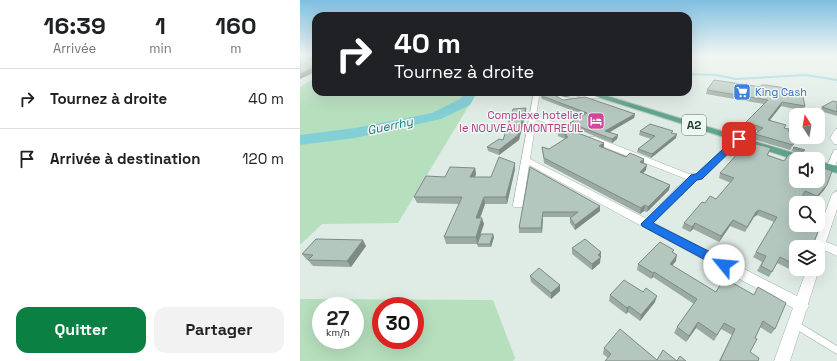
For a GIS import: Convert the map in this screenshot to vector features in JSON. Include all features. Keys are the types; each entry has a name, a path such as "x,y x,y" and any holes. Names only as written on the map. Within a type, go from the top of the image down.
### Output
{"main road":[{"name":"A2","path":"599,96 789,155"}],"street":[{"path":"518,205 536,96"},
{"path":"533,116 688,177 699,177 739,139"},
{"path":"837,131 834,138 837,142"},
{"path":"834,169 837,152"},
{"path":"526,160 802,306"},
{"path":"646,224 694,177"},
{"path":"821,240 837,194"},
{"path":"825,248 837,251"},
{"path":"782,361 793,324 802,306 810,276"}],"lane":[{"path":"558,96 559,99 570,100"},
{"path":"584,96 599,96"},
{"path":"577,99 599,96"},
{"path":"793,324 837,350"}],"green space":[{"path":"312,80 312,96 475,96 398,223 322,224 300,245 300,87"},
{"path":"300,299 312,299 312,349 364,349 364,299 372,299 372,349 424,349 424,300 493,300 515,358 513,361 300,361"}],"building":[{"path":"714,80 761,87 761,85 766,85 785,88 784,92 797,94 797,96 803,97 805,106 782,102 768,120 786,125 784,128 789,129 789,144 755,134 763,128 746,122 768,100 707,90"},
{"path":"542,96 556,96 563,100 585,97 635,114 605,131 618,135 612,139 570,123 587,113"},
{"path":"833,101 837,102 837,112 825,108 822,107"},
{"path":"526,108 518,135 499,150 487,147 499,139 503,140 513,109"},
{"path":"650,124 673,131 671,133 677,134 652,154 638,149 655,136 640,131"},
{"path":"565,128 604,143 599,146 626,157 630,153 644,159 640,162 647,165 640,172 670,185 648,207 645,205 641,208 544,158 542,147 549,149 568,137 565,136 567,135 558,132"},
{"path":"756,144 771,148 767,155 784,161 789,154 789,188 824,188 817,196 805,191 802,196 789,196 789,232 818,232 815,240 789,240 789,262 780,257 772,272 761,266 766,256 756,252 777,217 759,210 756,212 747,227 733,220 721,236 695,223 692,227 684,223 702,202 705,203 710,196 716,199 734,178 720,173 740,151 749,152"},
{"path":"794,147 805,150 793,148"},
{"path":"499,157 515,163 506,197 484,197 476,218 482,218 476,237 444,237 462,197 414,197 426,176 445,177 450,167 475,168 470,177 491,177"},
{"path":"530,167 600,206 575,225 570,218 578,212 543,212 541,228 519,228"},
{"path":"825,168 832,171 825,187"},
{"path":"481,234 493,234 490,244 477,244"},
{"path":"316,239 363,240 347,261 308,260 313,255 302,254"},
{"path":"585,239 601,252 598,255 601,257 592,264 572,248"},
{"path":"660,242 674,250 672,252 677,255 670,264 716,292 724,278 754,295 758,287 786,303 775,329 763,321 755,338 757,339 750,352 759,358 758,361 720,361 735,329 724,323 717,335 698,322 689,336 677,327 697,299 654,272 653,273 638,264"},
{"path":"539,268 560,285 551,293 530,276"},
{"path":"624,280 643,292 646,288 657,296 641,315 629,306 627,308 610,295"},
{"path":"620,329 657,360 663,350 677,361 605,361 611,354 604,348"},
{"path":"680,356 686,361 677,361"}],"waterway":[{"path":"692,74 716,75 736,79 806,75 837,80"},
{"name":"Guerrhy","path":"300,140 355,133 436,116 465,102 469,96"}],"place":[{"name":"King Cash","path":"742,92"},
{"name":"Complexe hotelier le NOUVEAU MONTREUIL","path":"596,121"}],"route":[{"path":"724,265 646,224 694,177 699,177 739,139"}]}
